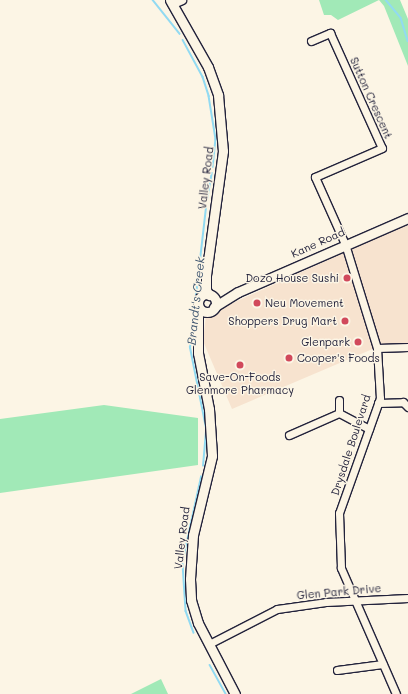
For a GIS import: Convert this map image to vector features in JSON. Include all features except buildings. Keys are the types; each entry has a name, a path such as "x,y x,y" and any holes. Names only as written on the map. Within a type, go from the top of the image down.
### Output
{"street":[{"path":"172,2 182,0"},
{"name":"Valley Road","path":"172,2 208,67 218,95 222,150 206,275 206,290 215,302 212,309"},
{"name":"Sutton Crescent","path":"311,41 330,33 382,148 315,177"},
{"name":"Drysdale Boulevard","path":"315,177 345,244 377,348 378,403 340,514 341,568 396,694"},
{"name":"Kane Road","path":"210,295 226,296 238,292 345,244 408,218"},
{"name":"Valley Road","path":"206,275 198,302 197,331 202,381 210,409 212,456 198,508 190,579 191,600 196,617 235,694"},
{"name":"Kane Road","path":"212,309 238,292"},
{"path":"210,295 198,302 203,311 212,309"},
{"path":"197,331 204,316 212,309"},
{"path":"377,348 408,347"},
{"path":"339,400 339,413"},
{"path":"378,403 403,402 408,407"},
{"path":"339,413 369,429"},
{"path":"289,435 339,413"},
{"name":"Glen Park Drive","path":"209,644 277,609 326,602 355,602 408,598"},
{"path":"337,670 384,664"}],"shaded area":[{"path":"408,224 408,345 375,348 232,409 203,341 206,315"}],"green space":[{"path":"319,0 379,0 338,20 331,15 324,15"},
{"path":"379,0 400,0 408,19 408,66 384,6"},
{"path":"104,405 198,418 198,465 0,493 0,419"},
{"path":"161,679 168,694 131,694"}],"waterway":[{"name":"Brandt's Creek","path":"153,0 180,34"},
{"name":"Brandt's Creek","path":"386,0 401,18 408,41"},
{"name":"Brandt's Creek","path":"183,40 203,77 209,96 216,139 213,167"},
{"name":"Brandt's Creek","path":"207,200 212,173"},
{"name":"Brandt's Creek","path":"203,466 206,428 190,348 206,207"},
{"name":"Brandt's Creek","path":"184,555 201,477"},
{"name":"Brandt's Creek","path":"183,564 186,611 194,633"},
{"name":"Brandt's Creek","path":"210,665 226,694"}],"place":[{"name":"Dozo House Sushi","path":"347,278"},
{"name":"Neu Movement","path":"257,303"},
{"name":"Shoppers Drug Mart","path":"345,321"},
{"name":"Glenpark","path":"358,342"},
{"name":"Cooper's Foods","path":"289,358"},
{"name":"Save-On-Foods Glenmore Pharmacy","path":"240,365"}]}
